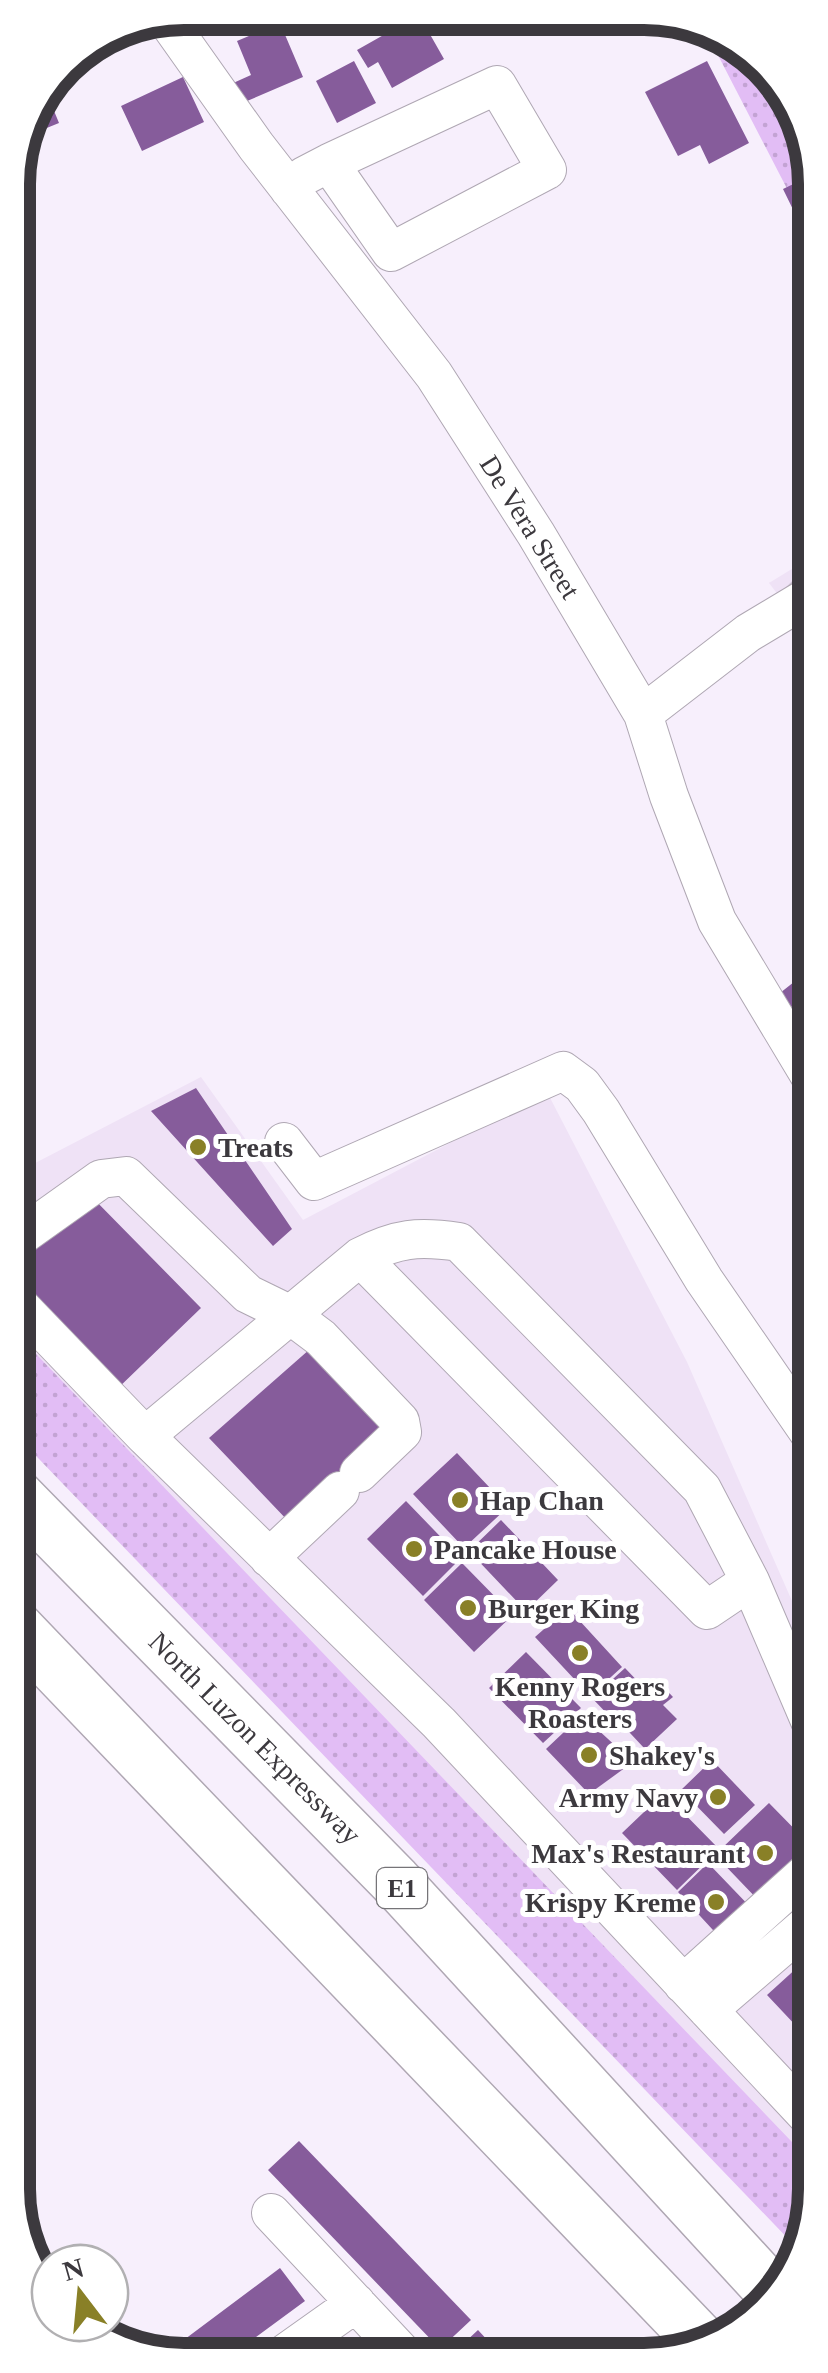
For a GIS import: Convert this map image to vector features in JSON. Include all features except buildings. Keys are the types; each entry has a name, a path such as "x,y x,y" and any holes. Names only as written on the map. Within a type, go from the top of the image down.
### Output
{"highway":[{"name":"North Luzon Expressway","path":"30,1509 395,1880 765,2284"},
{"path":"30,1642 695,2334"}],"street":[{"name":"De Vera Street","path":"186,30 289,189 434,375 536,534 643,714 669,796 717,920 798,1054"},
{"path":"289,189 329,163 497,86 547,170 391,252 329,163"},
{"path":"643,714 748,633 798,603"},
{"path":"284,1142 314,1181 563,1071 582,1086 602,1111 704,1280 798,1417"},
{"path":"30,1230 101,1179 126,1176 248,1294 289,1314 321,1338 400,1420 402,1432 269,1558"},
{"path":"145,1436 360,1258 386,1244 422,1236 459,1242 702,1489 750,1581 798,1693"},
{"path":"360,1258 707,1610 750,1581"},
{"path":"30,1317 438,1723 798,2106"},
{"path":"696,1997 798,1884"},
{"path":"696,1997 798,1929"},
{"path":"271,2212 393,2343"},
{"path":"300,2343 356,2303"}],"shaded area":[{"path":"714,48 753,75 777,107 795,154 798,210"},
{"path":"798,565 798,621 769,583"},
{"path":"201,1077 303,1220 547,1092 687,1362 798,1615 798,2184 30,1447 30,1166"},
{"path":"30,1348 798,2148 798,2199 789,2240 30,1450"}],"place":[{"name":"Treats","path":"198,1147"},
{"name":"Hap Chan","path":"460,1500"},
{"name":"Pancake House","path":"414,1549"},
{"name":"Burger King","path":"468,1608"},
{"name":"Kenny Rogers Roasters","path":"580,1653"},
{"name":"Shakey's","path":"589,1755"},
{"name":"Army Navy","path":"718,1797"},
{"name":"Max's Restaurant","path":"765,1853"},
{"name":"Krispy Kreme","path":"716,1902"}]}
